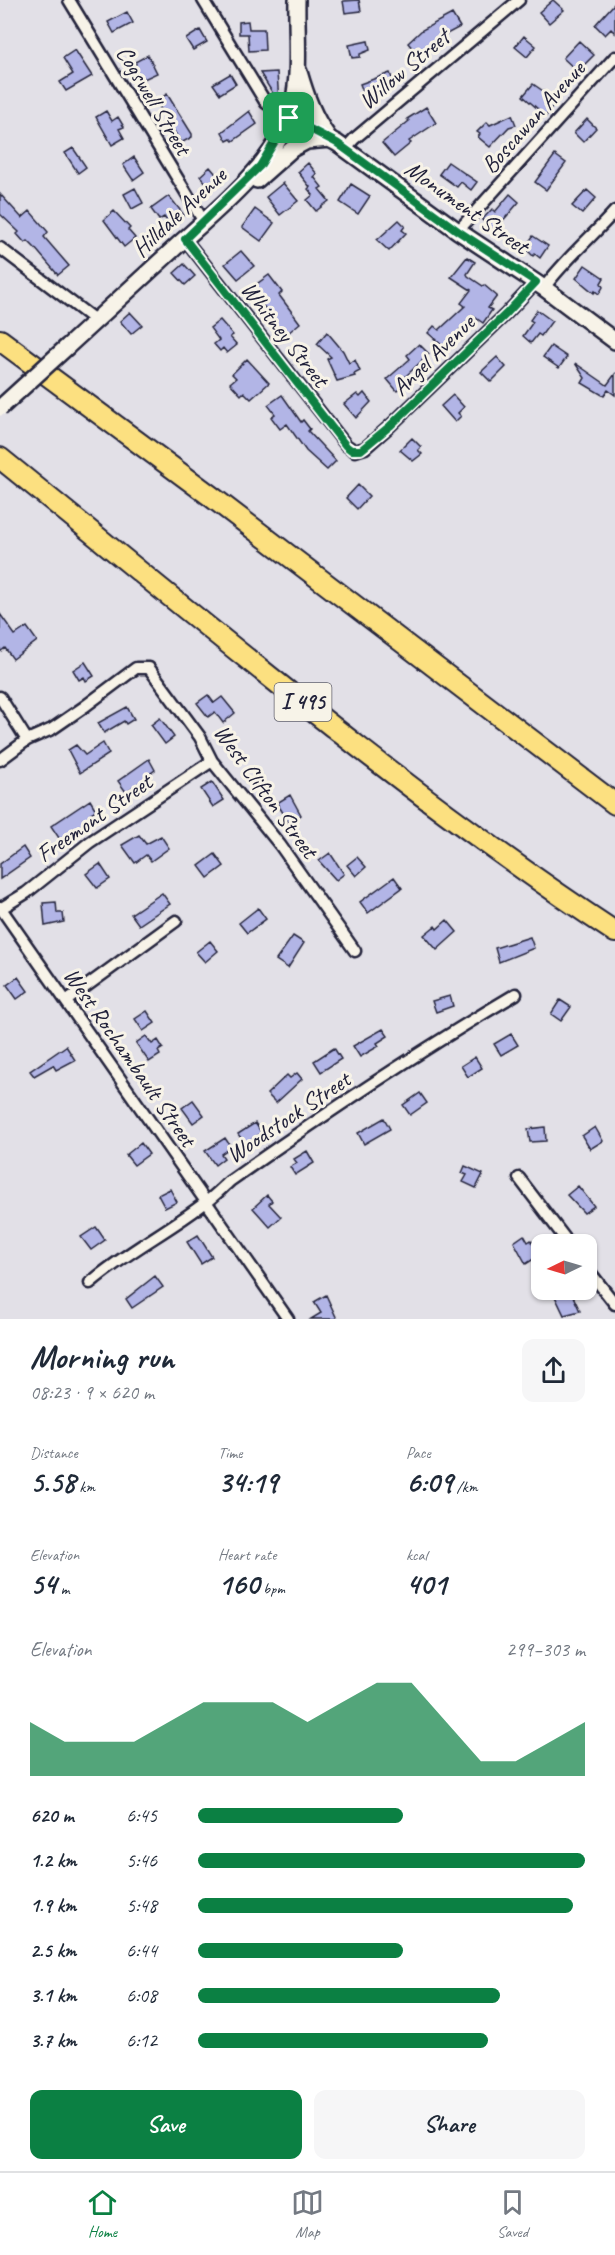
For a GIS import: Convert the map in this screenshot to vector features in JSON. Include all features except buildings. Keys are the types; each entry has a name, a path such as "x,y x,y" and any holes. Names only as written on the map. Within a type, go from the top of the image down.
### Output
{"highway":[{"path":"0,340 212,497 615,804"},
{"name":"I 495","path":"0,458 358,746 511,861 615,932"}],"main road":[{"name":"Hilldale Avenue","path":"0,408 204,222 260,166 289,118 297,62 297,0"},
{"path":"297,62 307,100 317,121 330,139"},
{"name":"Monument Street","path":"289,118 345,149 458,231 540,285 615,341"},
{"path":"235,192 250,185 298,145 307,141 330,139"}],"street":[{"name":"Cogswell Street","path":"69,0 204,222"},
{"path":"203,0 266,103 289,118"},
{"name":"Willow Street","path":"345,149 519,0"},
{"name":"Boscawan Avenue","path":"458,231 615,57"},
{"name":"Angel Avenue","path":"355,451 365,448 390,426 506,314 555,273 615,211"},
{"name":"Whitney Street","path":"185,239 346,446 355,451"},
{"path":"0,248 96,321"},
{"name":"West Clifton Street","path":"27,740 68,718 136,668 149,668 200,737 212,761 280,845 355,951"},
{"path":"0,697 27,740 0,760"},
{"name":"Freemont Street","path":"0,908 26,894 90,842 212,761"},
{"name":"West Rochambault Street","path":"0,908 288,1319"},
{"path":"66,1001 176,921"},
{"name":"Woodstock Street","path":"90,1283 114,1262 206,1202 228,1183 336,1109 449,1034 516,994"},
{"path":"519,1179 562,1234"},
{"path":"597,1281 615,1304"}],"route":[{"path":"289,118 337,143 458,231 536,282 390,426 361,450 351,450 346,446 185,239 260,166 289,118"}]}
